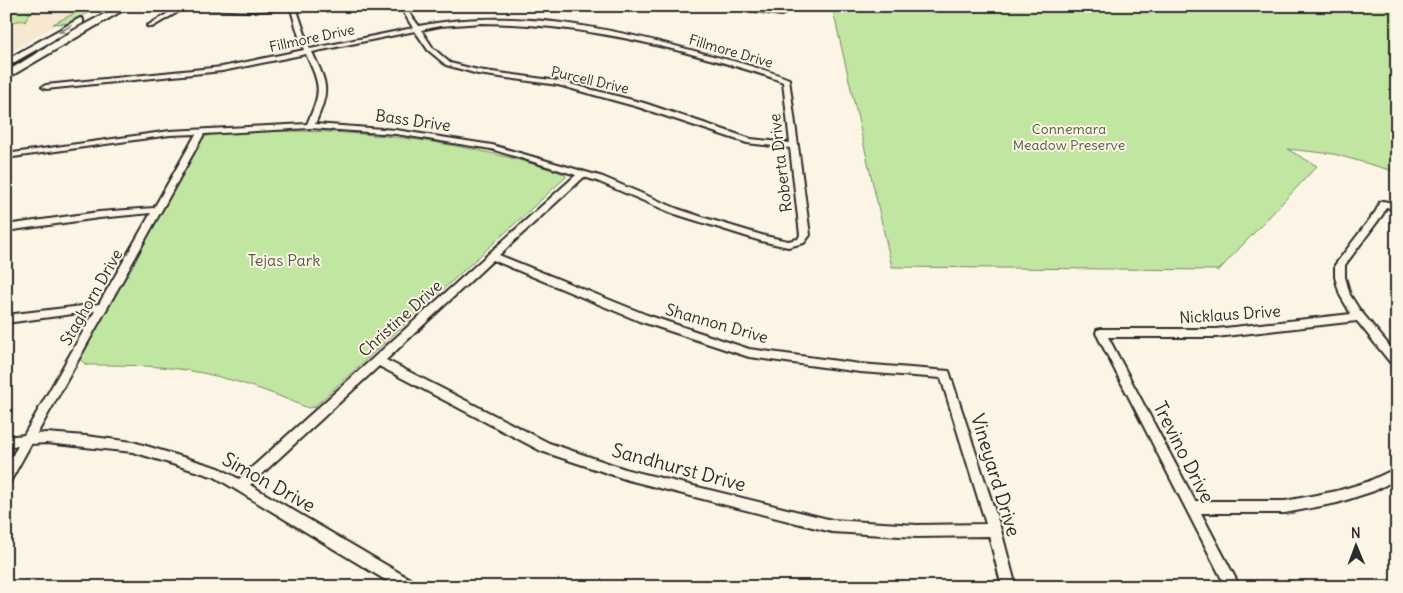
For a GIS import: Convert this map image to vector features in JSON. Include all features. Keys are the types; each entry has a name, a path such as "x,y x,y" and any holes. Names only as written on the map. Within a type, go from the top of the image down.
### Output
{"main road":[{"path":"6,64 108,6"},
{"path":"9,72 126,6"}],"street":[{"path":"167,6 172,6"},
{"path":"150,26 186,6 219,9 296,7 293,11 320,79 322,90 321,101 310,126"},
{"path":"726,6 784,10"},
{"name":"Purcell Drive","path":"404,8 430,48 448,64 478,72 558,84 641,105 750,141 793,146"},
{"name":"Fillmore Drive","path":"46,87 222,69 417,28 458,21 499,19 571,27 665,45 772,75 786,81"},
{"name":"Roberta Drive","path":"786,81 804,234 801,240"},
{"name":"Bass Drive","path":"6,156 170,133 310,126 357,128 444,138 492,147 582,174 702,220 764,239 788,244 801,240"},
{"name":"Staghorn Drive","path":"6,478 202,131"},
{"name":"Christine Drive","path":"240,486 582,174"},
{"path":"1397,208 1383,204 1380,212 1340,265 1340,277 1345,295 1397,363"},
{"path":"6,228 99,215 158,210"},
{"name":"Shannon Drive","path":"491,256 643,318 749,353 860,368 945,374"},
{"path":"6,319 101,307"},
{"name":"Nicklaus Drive","path":"1101,333 1216,333 1360,317"},
{"name":"Trevino Drive","path":"1101,333 1233,587"},
{"name":"Sandhurst Drive","path":"377,360 545,447 628,476 832,526 917,531 994,530"},
{"name":"Vineyard Drive","path":"945,374 994,530 1009,587"},
{"name":"Simon Drive","path":"6,442 46,438 133,447 219,472 410,587"},
{"path":"1191,507 1285,507 1337,497 1370,487 1397,473"}],"shaded area":[{"path":"6,6 83,6 85,7 6,55"}],"green space":[{"path":"6,6 42,6 29,14 25,22 6,23"},
{"path":"80,6 101,6 70,23 53,24 79,11"},
{"name":"Connemara Meadow Preserve","path":"832,6 1397,6 1397,172 1334,154 1287,149 1317,166 1219,270 892,267"},
{"name":"Tejas Park","path":"265,131 379,135 417,140 491,153 565,174 566,177 314,407 308,408 264,390 186,370 149,366 86,365 80,359 201,139 212,134"}]}
